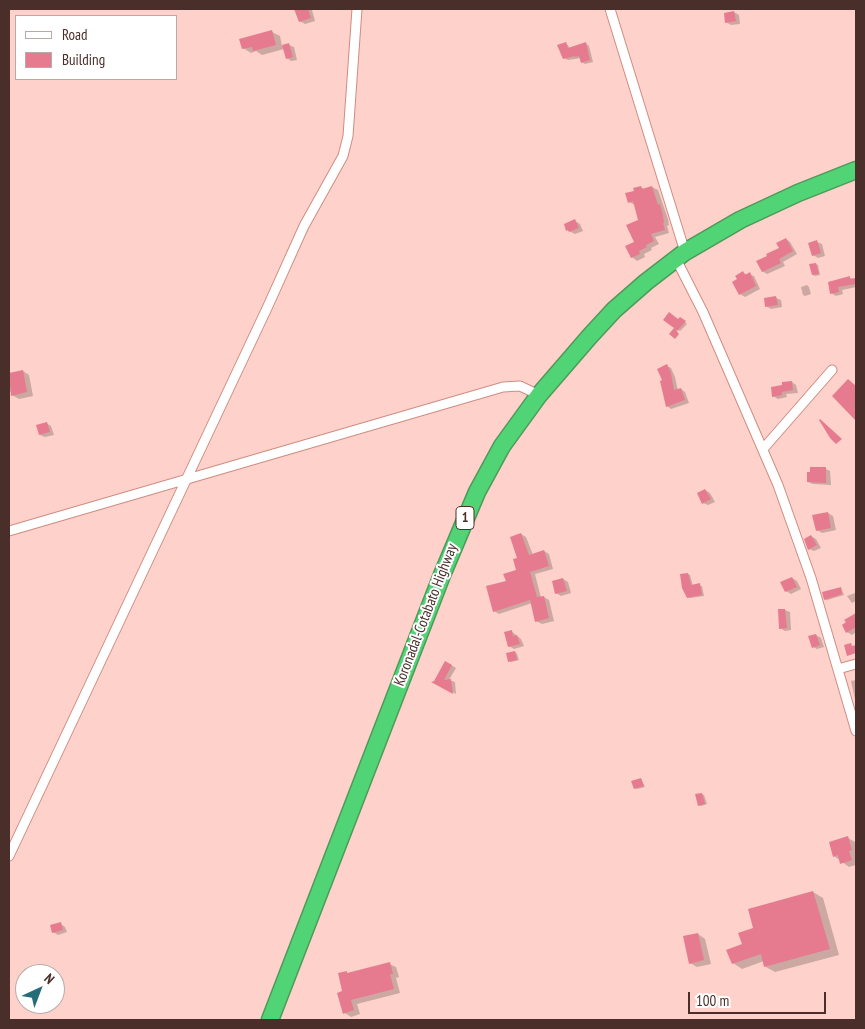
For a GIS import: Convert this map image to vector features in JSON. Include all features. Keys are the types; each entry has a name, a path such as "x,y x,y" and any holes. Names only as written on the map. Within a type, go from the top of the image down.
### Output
{"highway":[{"name":"Koronadal-Cotabato Highway","path":"270,1020 464,521 476,492 502,446 539,394 614,310 646,282 681,255 740,220 798,193 856,170"}],"street":[{"path":"9,856 304,226 343,156 348,136 357,9"},
{"path":"610,9 681,255 702,312 763,449 793,524 856,731"},
{"path":"763,449 832,370"},
{"path":"9,531 503,387 520,386 539,394"},
{"path":"838,669 856,664"}],"building":[{"path":"294,9 308,9 311,18 299,22"},
{"path":"734,11 736,21 725,23 724,13"},
{"path":"272,30 276,45 253,51 252,47 242,49 239,39"},
{"path":"566,42 568,48 586,42 590,60 581,63 579,56 563,59 557,45"},
{"path":"289,43 293,57 286,59 282,45"},
{"path":"641,186 642,189 652,186 658,205 660,204 665,230 651,234 654,241 639,251 640,254 631,258 625,246 634,242 626,225 638,220 633,201 628,203 625,193 634,191 633,188"},
{"path":"575,219 579,228 569,232 568,230 566,231 564,224"},
{"path":"786,238 793,251 779,259 781,263 762,272 756,261 779,248 776,243"},
{"path":"817,240 821,253 812,256 808,243"},
{"path":"816,263 819,274 812,275 809,264"},
{"path":"743,271 745,275 750,272 756,286 739,295 732,282 737,279 735,276"},
{"path":"850,276 850,279 855,278 856,284 838,287 839,292 830,294 828,282"},
{"path":"776,296 778,305 765,307 764,298"},
{"path":"669,312 678,319 680,317 686,321 677,331 675,329 679,334 675,339 669,334 674,328 663,320"},
{"path":"667,364 671,373 674,390 681,388 685,400 666,407 660,381 662,380 657,369"},
{"path":"23,370 27,392 11,396 9,373"},
{"path":"848,379 856,386 856,421 832,396"},
{"path":"792,381 793,390 782,392 782,395 772,397 771,387 782,385 782,382"},
{"path":"820,419 842,439 836,444 830,438"},
{"path":"47,422 50,432 39,435 36,425"},
{"path":"810,467 826,467 826,483 807,482 807,472 810,472"},
{"path":"705,489 711,499 702,504 697,493"},
{"path":"828,512 831,528 816,531 812,515"},
{"path":"521,533 529,555 544,550 549,566 530,572 537,597 544,596 549,618 535,622 530,600 493,612 486,586 506,581 503,574 516,570 513,559 517,558 510,537"},
{"path":"811,535 817,545 808,550 804,539"},
{"path":"688,573 691,585 700,583 702,595 687,598 682,588 680,574"},
{"path":"792,577 797,587 785,592 780,582"},
{"path":"563,578 567,591 555,594 552,581"},
{"path":"841,587 842,594 824,600 822,592"},
{"path":"778,609 785,609 787,628 779,629"},
{"path":"856,613 856,627 846,633 842,625 846,622 844,620"},
{"path":"512,630 513,636 517,635 520,644 508,647 504,632"},
{"path":"816,634 820,645 812,648 808,636"},
{"path":"851,643 852,646 856,645 856,653 847,656 844,645"},
{"path":"515,651 517,660 508,662 506,653"},
{"path":"445,661 452,665 444,680 451,679 453,694 431,682 434,681"},
{"path":"641,778 644,786 634,789 631,781"},
{"path":"702,793 705,804 698,806 695,794"},
{"path":"848,836 852,850 849,851 852,860 840,864 838,855 833,857 829,842"},
{"path":"813,891 830,949 764,967 761,954 732,964 726,950 742,944 738,933 753,928 748,909"},
{"path":"61,922 63,930 52,933 50,925"},
{"path":"698,933 704,960 689,964 683,936"},
{"path":"390,962 393,974 390,974 394,989 351,1000 354,1010 343,1014 337,993 342,991 338,973 347,971 347,973"}]}
